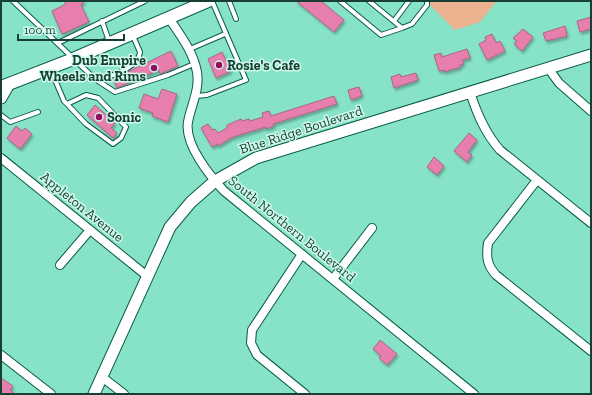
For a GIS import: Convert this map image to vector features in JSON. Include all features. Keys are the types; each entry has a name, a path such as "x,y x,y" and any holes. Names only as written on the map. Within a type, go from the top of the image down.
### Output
{"main road":[{"path":"5,85 73,59 208,1"}],"street":[{"name":"South Northern Boulevard","path":"169,18 190,49 197,72 196,96 188,124 189,139 215,181 224,191 474,394"},
{"name":"Blue Ridge Boulevard","path":"94,394 170,227 191,202 215,181 256,158 591,55"},
{"path":"548,68 559,83 591,111"},
{"path":"1,98 5,85"},
{"path":"470,92 480,122 491,140 500,150 591,223"},
{"name":"Appleton Avenue","path":"1,158 147,276"},
{"path":"537,180 488,243 486,256 490,268 496,275 591,351"},
{"path":"333,279 372,228"},
{"path":"60,265 90,230"},
{"path":"302,254 252,330 251,343 257,355 305,394"},
{"path":"1,355 51,394"},
{"path":"102,377 124,394"}],"lane":[{"path":"13,1 73,59 98,81 115,92 168,75 194,64"},
{"path":"58,44 145,1"},
{"path":"196,96 207,95 246,80 212,1"},
{"path":"229,1 236,19"},
{"path":"340,1 381,35 412,24 427,5 426,1"},
{"path":"369,1 402,28"},
{"path":"394,21 410,1"},
{"path":"102,21 110,43"},
{"path":"98,81 130,66 136,61 140,52 132,34"},
{"path":"190,49 225,34"},
{"path":"50,68 67,104 86,124 113,144 120,138 126,127 98,98 86,95 67,104"},
{"path":"1,115 10,122 38,112"}],"shaded area":[{"path":"426,1 497,1 480,22 455,30"}],"building":[{"path":"64,1 85,1 81,5 89,22 62,34 52,11 66,4"},
{"path":"296,1 321,1 344,20 334,32"},
{"path":"591,17 591,29 580,32 577,21"},
{"path":"565,26 567,36 546,41 543,33"},
{"path":"523,29 533,37 522,51 514,44 517,41 513,38"},
{"path":"492,34 496,43 500,41 505,51 487,60 479,44 486,40 485,37"},
{"path":"467,49 470,58 462,60 464,64 460,65 461,67 444,72 444,70 439,71 434,55 441,53 442,57"},
{"name":"Dub Empire Wheels and Rims","path":"171,51 178,66 160,74 159,70 117,88 113,79"},
{"name":"Rosie's Cafe","path":"222,52 231,71 216,78 208,59"},
{"path":"416,73 418,80 394,88 391,77 400,74 401,77"},
{"path":"359,87 362,96 351,100 348,90"},
{"path":"162,89 177,94 168,122 152,116 153,113 139,108 144,94 158,99"},
{"path":"334,96 337,104 273,124 274,126 266,129 266,127 231,138 218,146 217,144 212,147 201,128 208,124 212,130 215,129 218,133 227,128 227,125 241,119 242,121 249,119 250,121 263,117 262,113 269,111 271,116"},
{"name":"Sonic","path":"95,105 115,123 111,128 117,133 113,138 87,115"},
{"path":"16,126 22,131 25,128 32,134 20,149 7,138"},
{"path":"469,133 477,140 468,152 472,155 467,162 454,151"},
{"path":"434,157 444,166 437,175 427,167"},
{"path":"380,340 397,354 387,365 379,358 381,356 373,349"},
{"path":"1,378 13,386 10,390 15,394 1,394"}],"place":[{"name":"Rosie's Cafe","path":"219,65"},
{"name":"Dub Empire Wheels and Rims","path":"154,68"},
{"name":"Sonic","path":"99,117"}]}
